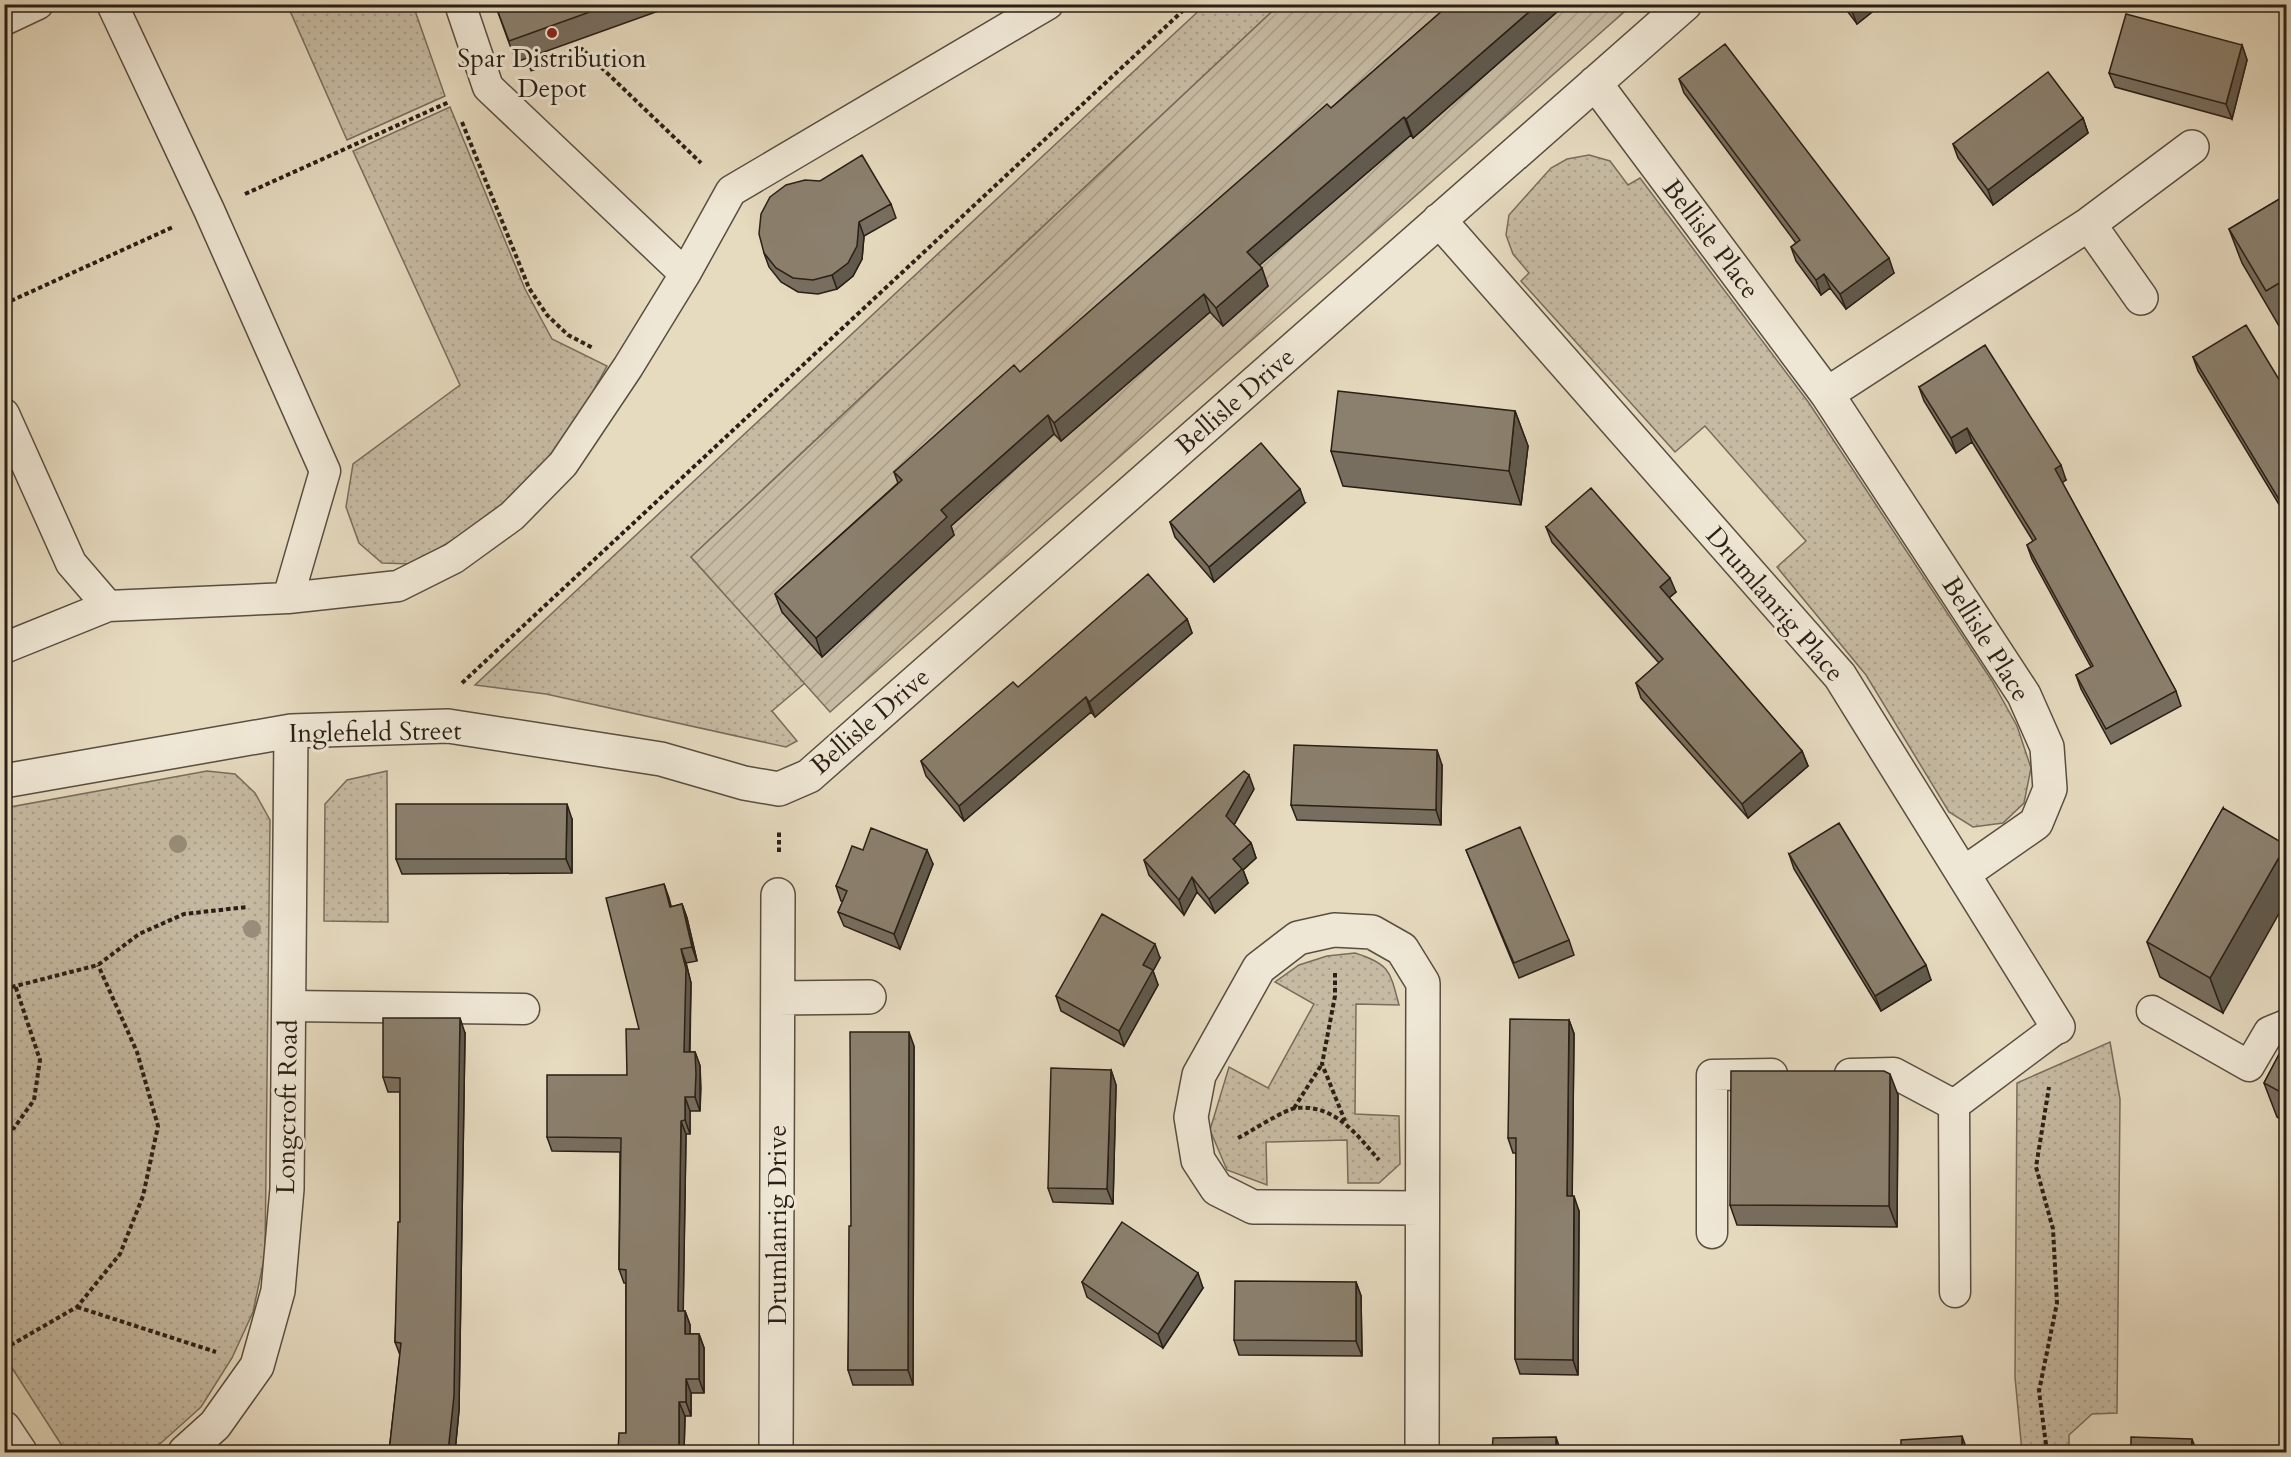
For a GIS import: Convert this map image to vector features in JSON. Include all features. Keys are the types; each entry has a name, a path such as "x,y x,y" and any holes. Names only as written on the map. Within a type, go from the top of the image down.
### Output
{"street":[{"name":"Bellisle Drive","path":"779,789 810,776 1685,4"},
{"name":"Bellisle Place","path":"1595,83 1827,394 2024,695 2048,747 2050,789 2036,823 1963,874"},
{"path":"1827,394 2089,224 2192,147"},
{"name":"Drumlanrig Place","path":"1439,220 1840,676 2058,1027"},
{"path":"2089,224 2141,298"},
{"name":"Inglefield Street","path":"4,781 291,731 448,726 661,759 744,783 779,789"},
{"name":"Longcroft Road","path":"185,1452 215,1425 257,1366 278,1291 287,1189 291,731"},
{"name":"Drumlanrig Drive","path":"776,1452 778,895"},
{"path":"1421,1208 1253,1207 1217,1189 1198,1160 1191,1117 1199,1075 1259,968 1298,938 1335,930 1372,932 1402,949 1423,983 1422,1452"},
{"path":"778,998 868,997"},
{"path":"4,1428 20,1452"}],"lane":[{"path":"4,20 38,4"},
{"path":"112,4 209,210 325,471 288,598"},
{"path":"460,4 488,87 685,274"},
{"path":"4,648 108,606 288,598 398,586 454,558 512,516 563,464 628,367 732,191 1048,4"},
{"path":"4,414 71,564 108,606"},
{"path":"289,1006 524,1009"},
{"path":"2152,1011 2249,1066 2269,1032 2286,1024"},
{"path":"1954,1105 2058,1027"},
{"path":"1712,1233 1712,1075 1894,1073 1954,1105"},
{"path":"1954,1105 1955,1292"}],"path":[{"path":"448,726 461,685 1190,4"},
{"path":"350,146 453,100"},
{"path":"778,895 779,789"},
{"path":"4,989 98,965 139,934 184,914 289,903"},
{"path":"1198,1160 1294,1108 1322,1064 1335,996 1335,930"},
{"path":"4,1349 77,1307 120,1254 143,1196 158,1126 137,1052 98,965"},
{"path":"4,1131 14,1128 34,1100 40,1060 15,985"},
{"path":"2047,1452 2039,1391 2057,1303 2053,1229 2036,1167 2058,1027"},
{"path":"1322,1064 1345,1122 1421,1208"},
{"path":"1294,1108 1322,1110 1345,1122"},
{"path":"77,1307 257,1366"}],"shaded area":[{"path":"268,5 413,5 445,96 347,140 290,11 269,8"},
{"path":"1205,5 1279,5 691,557 805,683 772,711 797,741 786,747 546,694 475,685"},
{"path":"1279,5 1632,5 830,712 691,557"},
{"path":"450,107 525,289 552,339 607,366 570,433 519,490 471,529 413,564 382,563 359,543 346,507 353,464 460,385 353,151"},
{"path":"1589,155 1610,161 1628,185 1640,178 1809,403 1992,681 2017,726 2031,768 2024,803 2003,823 1973,827 1949,812 1866,675 1777,567 1806,541 1705,426 1675,452 1521,281 1529,273 1513,254 1506,235 1509,215 1551,168 1567,159"},
{"path":"207,771 235,774 255,793 270,820 265,1255 253,1312 232,1358 201,1407 161,1443 147,1452 66,1452 5,1357 5,808"},
{"path":"387,771 388,922 324,921 325,804 347,780"},
{"path":"1355,953 1375,961 1387,970 1399,1005 1356,1004 1355,1114 1399,1116 1400,1164 1379,1183 1348,1183 1347,1140 1266,1142 1267,1185 1227,1170 1210,1130 1229,1067 1268,1088 1314,1004 1275,982 1299,965 1327,956"},
{"path":"2110,1042 2120,1099 2117,1413 2092,1414 2069,1435 2069,1452 2022,1452 2015,1377 2017,1083"}],"building":[{"path":"495,4 612,4 509,41"},
{"path":"1450,4 1538,4 1406,119 1404,117 1247,252 1262,268 1216,308 1204,294 1054,423 1048,415 941,510 947,517 816,638 775,594 902,480 894,472 1014,365 1020,372 1327,104 1331,108"},
{"path":"1848,4 1858,4 1851,9"},
{"path":"2126,14 2242,45 2226,104 2109,73"},
{"path":"1725,44 1889,258 1840,294 1824,274 1816,280 1791,247 1800,240 1679,79"},
{"path":"2048,72 2083,118 1988,190 1953,144"},
{"path":"862,155 891,204 859,222 857,246 848,263 832,275 813,280 793,278 776,268 764,253 759,234 761,214 770,197 786,185 805,180 820,181"},
{"path":"2286,195 2286,279 2266,291 2229,229"},
{"path":"2246,325 2286,391 2286,511 2193,357"},
{"path":"1985,345 2061,465 2055,469 2176,691 2106,729 2076,675 2093,666 2027,545 2036,539 1967,428 1951,438 1919,387"},
{"path":"1338,391 1515,411 1509,471 1331,451"},
{"path":"1261,443 1300,489 1209,567 1170,522"},
{"path":"1591,488 1670,578 1660,587 1802,751 1742,804 1636,683 1663,659 1546,527"},
{"path":"1148,574 1187,619 1089,702 1086,697 959,806 921,761 1013,682 1018,687"},
{"path":"1294,745 1437,750 1436,810 1291,805"},
{"path":"1244,771 1249,775 1226,816 1251,843 1233,859 1242,869 1209,899 1192,877 1179,900 1144,860"},
{"path":"396,804 567,804 566,859 396,859"},
{"path":"2223,808 2286,845 2210,978 2147,942"},
{"path":"1839,823 1926,965 1875,996 1789,854"},
{"path":"1520,827 1569,940 1514,963 1466,850"},
{"path":"871,828 927,850 894,934 838,912 847,891 836,886 852,846 863,850"},
{"path":"664,884 670,907 682,904 692,947 681,949 686,969 684,1052 695,1052 696,1074 695,1097 685,1097 685,1120 681,1121 678,1311 685,1311 685,1334 699,1334 699,1379 686,1379 686,1402 679,1402 679,1452 618,1452 619,1433 626,1433 626,1270 619,1269 621,1138 547,1137 547,1075 627,1075 626,1029 639,1029 606,898"},
{"path":"1102,914 1155,944 1143,965 1153,970 1119,1031 1056,996"},
{"path":"383,1018 460,1018 454,1396 448,1452 389,1452 401,1343 395,1342 398,1222 400,1222 400,1078 383,1077"},
{"path":"1510,1019 1569,1020 1567,1196 1574,1196 1573,1360 1515,1359 1516,1138 1508,1138"},
{"path":"850,1032 909,1032 908,1370 848,1370 849,1226 851,1226"},
{"path":"2286,1041 2286,1095 2264,1083"},
{"path":"1051,1068 1111,1070 1107,1189 1048,1188"},
{"path":"1731,1071 1884,1071 1890,1074 1889,1206 1730,1205"},
{"path":"1122,1222 1198,1273 1158,1334 1082,1282"},
{"path":"1235,1281 1356,1282 1356,1341 1234,1340"},
{"path":"1962,1436 1962,1452 1901,1452 1901,1440"},
{"path":"1556,1437 1556,1452 1492,1452 1493,1438"},
{"path":"2131,1437 2192,1439 2191,1452 2131,1452"}],"place":[{"name":"Spar Distribution Depot","path":"552,33"}]}
